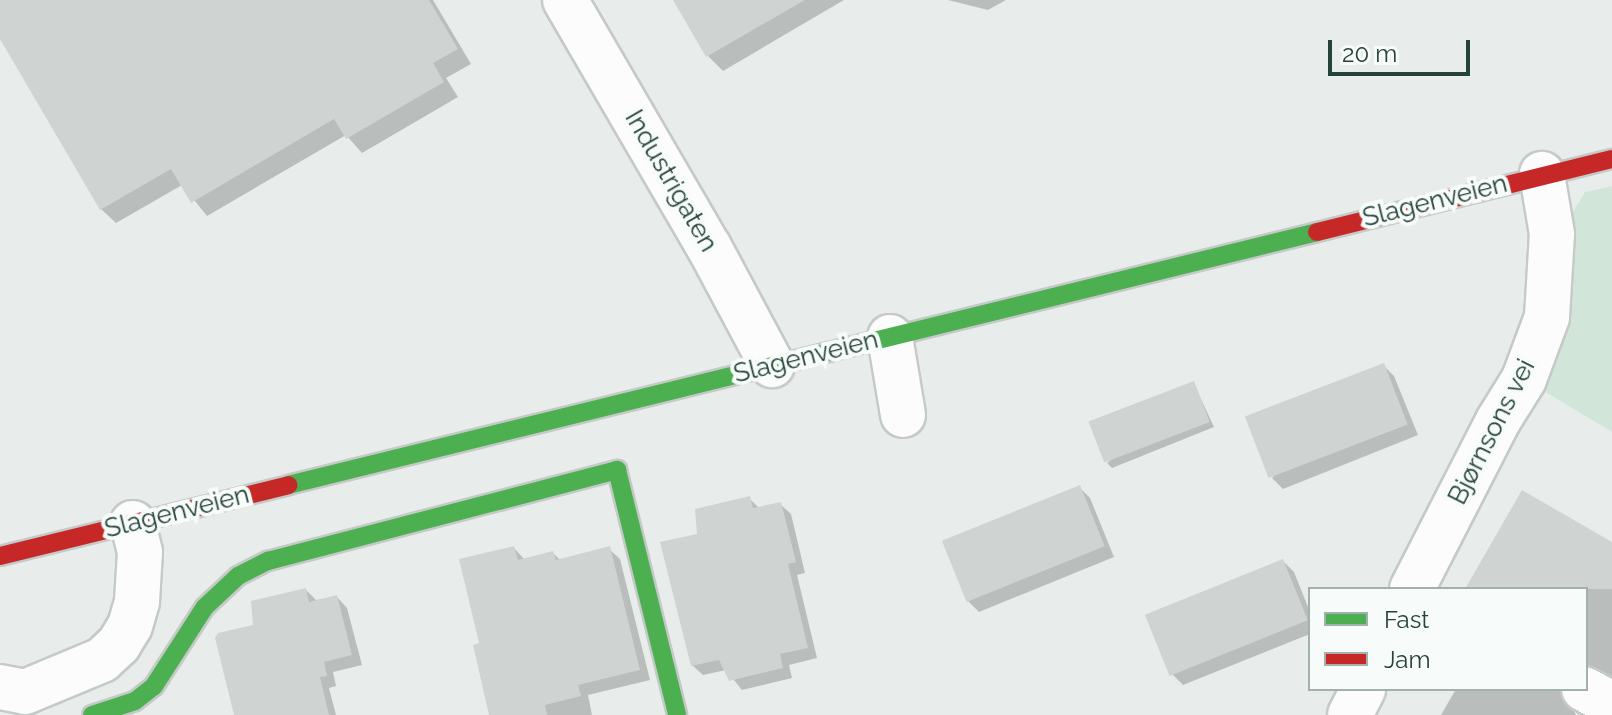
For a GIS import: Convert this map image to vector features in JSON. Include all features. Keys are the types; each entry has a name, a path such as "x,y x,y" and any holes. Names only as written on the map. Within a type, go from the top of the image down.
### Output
{"main road":[{"name":"Slagenveien","path":"0,556 1612,159"},
{"path":"108,713 135,701 154,686 205,607 238,576 268,561 617,470 677,715"}],"street":[{"name":"Industrigaten","path":"565,0 702,234 772,365"},
{"name":"Bjørnsons vei","path":"1413,587 1498,421 1524,379 1547,317 1552,234 1542,174"},
{"path":"890,337 903,415"},
{"path":"11,698 102,660 125,635 137,601 140,552 133,523"},
{"path":"1350,715 1362,691"},
{"path":"1588,691 1612,704"}],"green space":[{"path":"1612,186 1612,432 1524,379 1567,222 1585,192"}],"building":[{"path":"0,0 429,0 458,49 433,63 444,82 346,139 334,119 191,203 171,169 100,210 0,39"},
{"path":"673,0 805,0 706,57"},
{"path":"1384,363 1408,425 1269,478 1245,416"},
{"path":"1194,381 1210,422 1104,463 1089,421"},
{"path":"1080,485 1105,546 967,602 942,541"},
{"path":"1522,490 1612,542 1612,589 1466,587"},
{"path":"750,496 753,508 781,502 796,562 788,564 808,648 780,654 783,668 729,681 719,660 691,666 660,542 697,534 695,509"},
{"path":"514,546 518,560 553,551 556,560 610,546 640,670 578,685 581,696 545,705 547,715 489,715 473,645 479,643 459,559"},
{"path":"1283,559 1308,620 1170,676 1145,615"},
{"path":"306,588 309,602 337,595 352,655 324,662 327,676 320,677 329,715 234,715 215,638 218,633 253,625 251,601"}],"traffic: fast":[{"path":"288,485 1317,232"},
{"path":"92,715 135,701 154,686 205,607 238,576 268,561 617,470 677,715"}],"traffic: jam":[{"path":"1317,232 1612,159"},
{"path":"0,556 288,485"}]}
